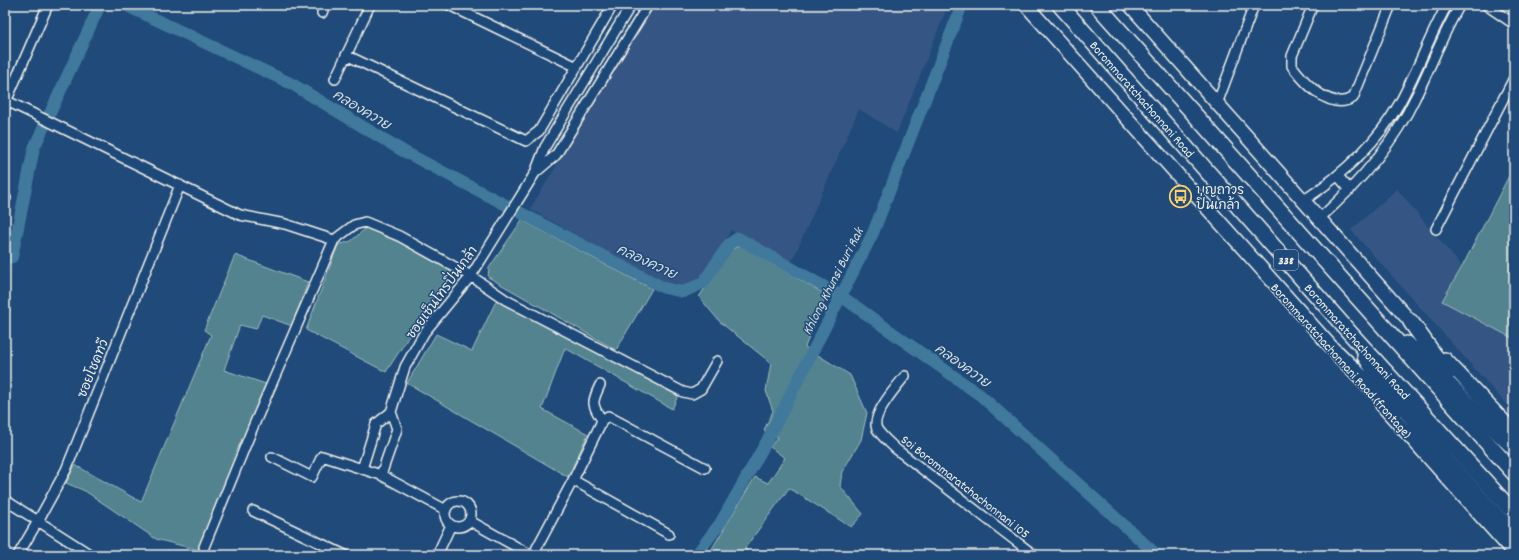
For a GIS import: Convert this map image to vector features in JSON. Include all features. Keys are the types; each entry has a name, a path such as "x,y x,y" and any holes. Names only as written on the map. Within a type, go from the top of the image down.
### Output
{"main road":[{"name":"Borommaratchachonnani Road (frontage)","path":"1026,5 1514,553"},
{"name":"Borommaratchachonnani Road","path":"1060,5 1350,332 1514,513"},
{"name":"338","path":"1097,5 1514,473"},
{"path":"1130,5 1411,322 1435,356 1511,439"},
{"name":"338","path":"1376,318 1409,345 1511,439"},
{"name":"338","path":"1350,332 1379,377 1446,460 1514,535"},
{"path":"1336,353 1446,460"}],"street":[{"path":"48,5 5,102 240,215 285,224 334,240"},
{"path":"335,79 370,5"},
{"path":"449,5 577,67"},
{"path":"346,55 526,140 539,131 613,5"},
{"name":"ซอยเซ็นโทรปิ่นเกล้า","path":"391,412 405,367 424,333 471,276 505,223 535,173 545,147 631,5"},
{"name":"ซอยเซ็นโทรปิ่นเกล้า","path":"535,173 556,155 648,5"},
{"path":"1217,104 1254,5"},
{"path":"1313,5 1292,56 1292,66 1317,92 1328,99 1340,101 1349,101 1353,98 1391,5"},
{"path":"1303,201 1338,176 1364,152 1399,104 1447,5"},
{"path":"1319,219 1350,190 1373,164 1402,122 1415,99 1438,45 1460,5"},
{"path":"1486,5 1514,24"},
{"path":"1436,229 1514,78"},
{"path":"1338,176 1350,190"},
{"name":"ซอยโชคทวี","path":"18,555 66,470 180,185"},
{"path":"204,547 253,427 334,240 354,225 365,222 399,236 471,276 506,300 683,392 692,394 701,389 718,361"},
{"name":"Soi Borommaratchachonnani 105","path":"905,376 882,406 875,423 877,429 896,449 1034,555"},
{"path":"600,385 594,399 594,408 602,420"},
{"path":"362,468 376,424 391,412 397,429 381,475"},
{"path":"470,521 532,555 573,480 602,420 608,416 705,468"},
{"path":"272,456 312,477 322,456 362,468 381,475 446,510"},
{"path":"573,480 668,534"},
{"path":"5,500 91,555"},
{"path":"460,501 464,502 472,513 470,521 459,527 451,525 446,518 446,510 451,503 460,501"},
{"path":"253,511 345,555"},
{"path":"437,555 451,525"}],"shaded area":[{"path":"654,5 948,5 897,133 859,109 790,266 731,230 699,282 685,288 670,287 530,209"},
{"path":"1397,189 1462,267 1442,301 1514,339 1514,413 1351,230"}],"green space":[{"path":"1514,166 1514,339 1442,301 1462,267"},
{"path":"522,220 652,289 616,350 488,277 489,268"},
{"path":"366,228 401,243 451,271 386,372 306,330 338,245 351,241"},
{"path":"741,245 826,295 805,347 850,375 867,413 861,440 842,472 840,486 863,514 851,527 789,488 745,548 751,555 714,555 710,552 755,477 768,483 785,458 770,447 778,437 764,430 773,411 766,391 771,363 720,322 699,297 730,250"},
{"path":"235,255 308,282 292,326 262,315 256,329 240,325 224,370 266,384 198,550 156,539 85,491 66,483 75,465 141,502 211,335 204,330"},
{"path":"497,299 678,396 672,409 565,348 542,409 588,434 568,477 407,383 436,334 472,351"}],"waterway":[{"name":"คลองควาย","path":"5,259 12,257 34,148 100,5"},
{"name":"คลองควาย","path":"125,5 292,84 403,151 664,288 683,292 703,283 729,244 738,238 841,296 980,395 1157,555"},
{"name":"Khlong Khunsi Buri Rak","path":"696,555 721,522 768,439 873,233 962,5"},
{"name":"คลองควาย","path":"1147,555 1151,549"}],"place":[{"name":"บุญถาวร ปิ่นเกล้า","path":"1181,196"}]}
